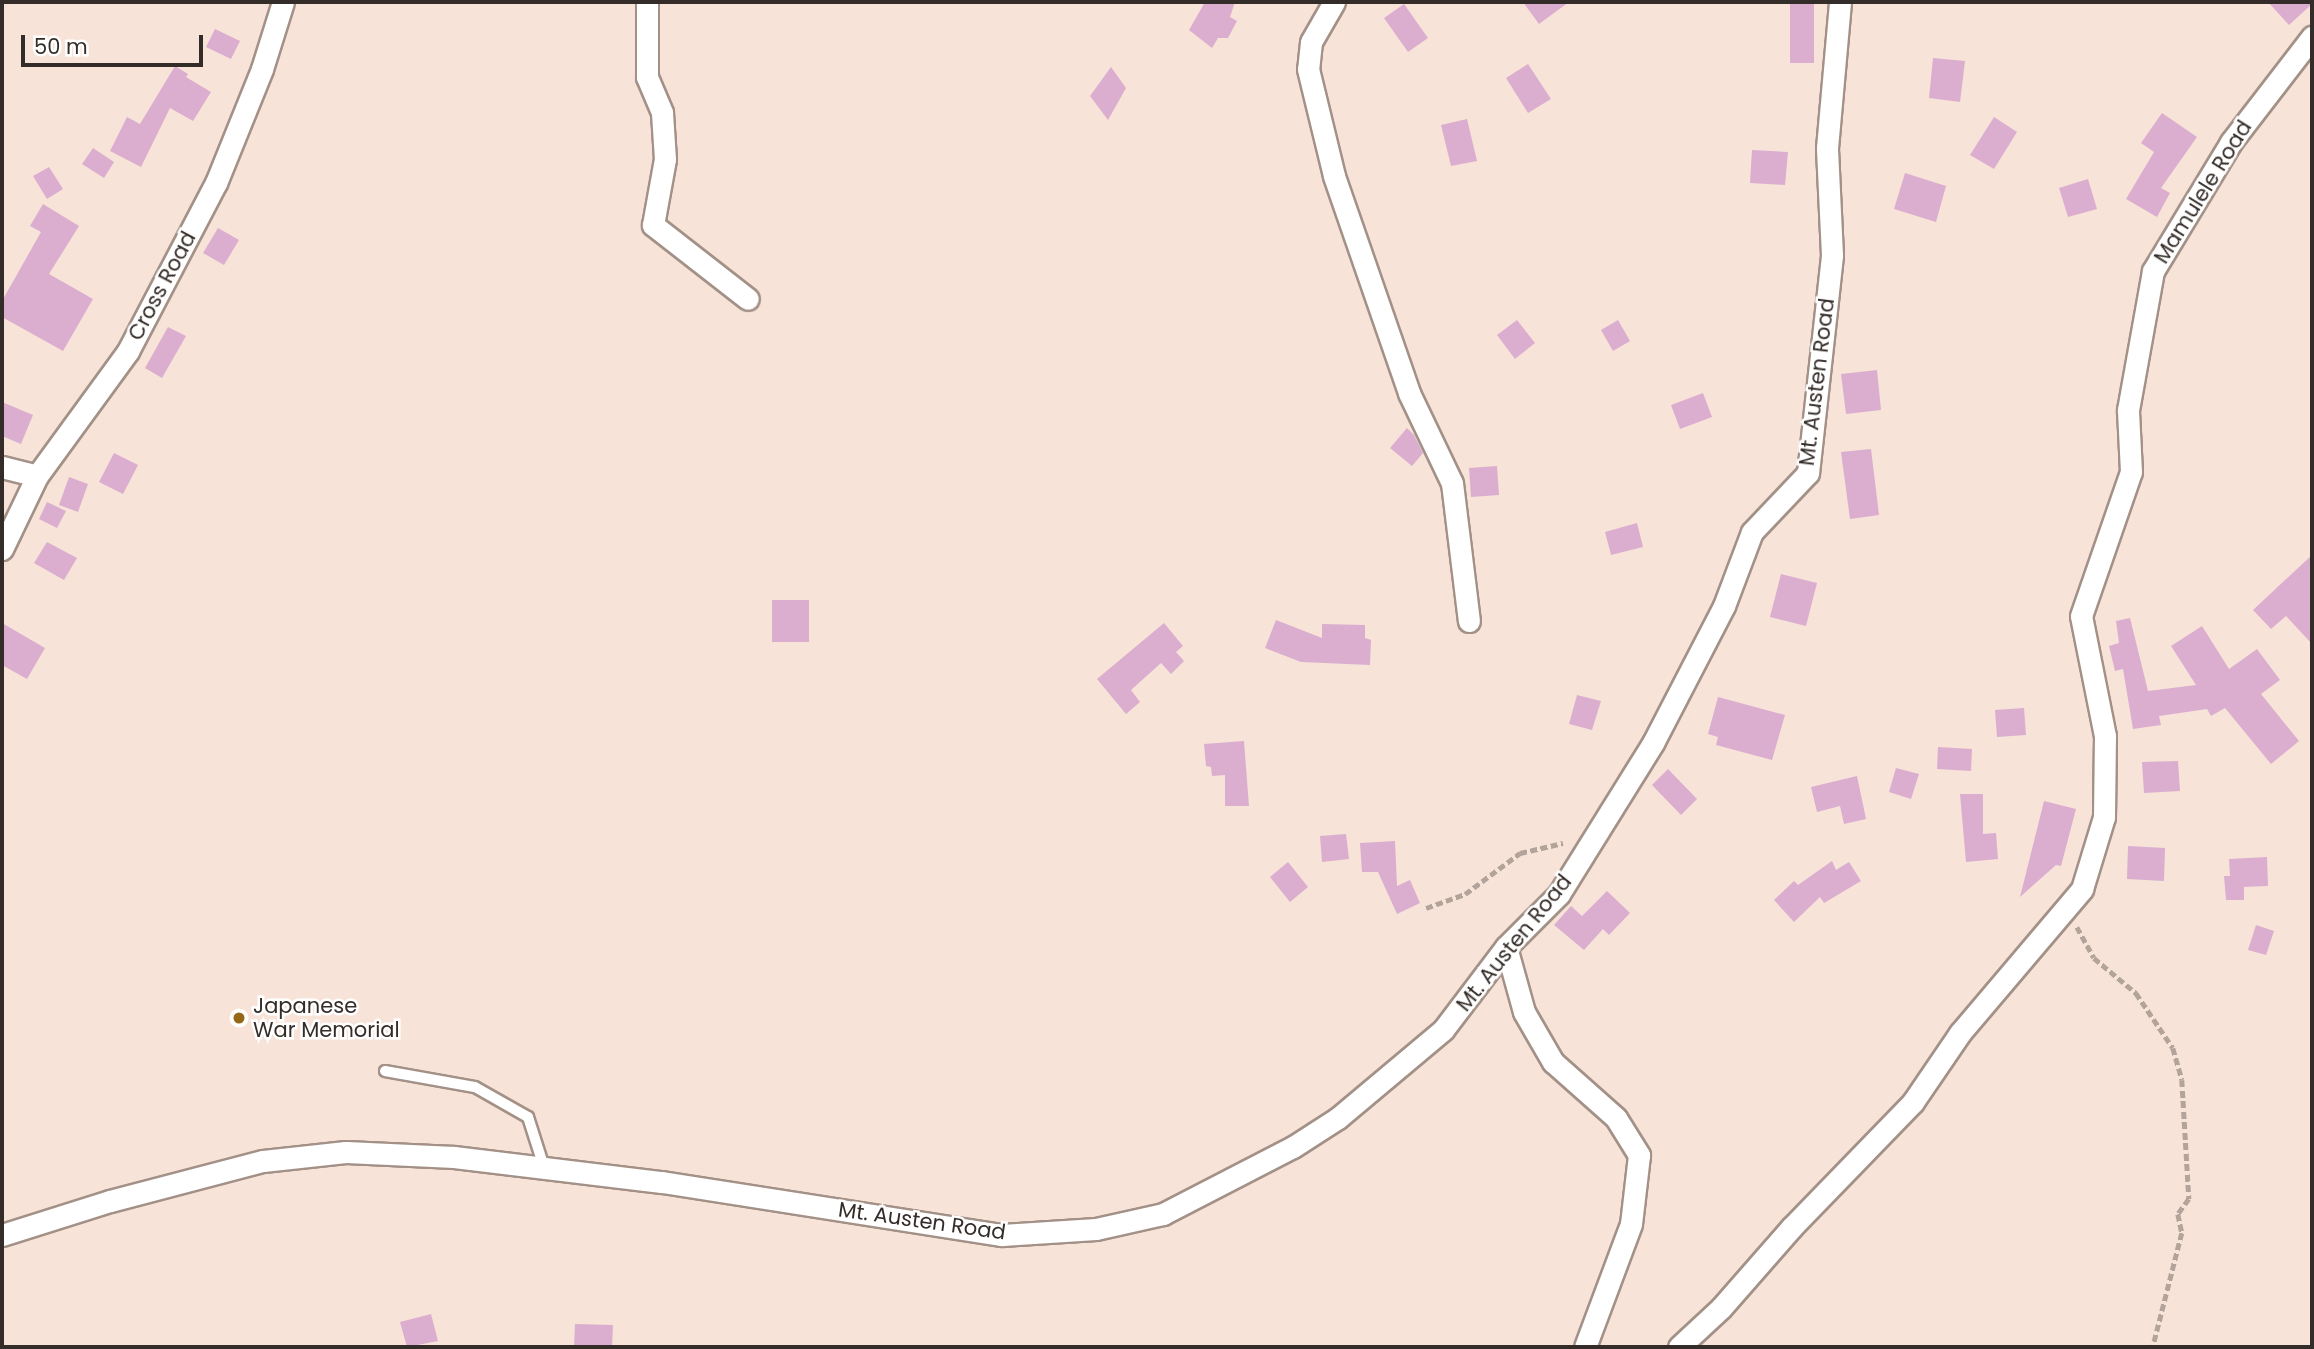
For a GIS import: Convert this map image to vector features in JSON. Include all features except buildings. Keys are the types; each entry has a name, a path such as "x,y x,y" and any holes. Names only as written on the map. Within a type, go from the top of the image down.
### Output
{"street":[{"name":"Cross Road","path":"2,550 37,476 128,351 216,183 262,69 283,2"},
{"path":"647,2 647,77 662,113 665,159 653,225 748,299"},
{"path":"1334,2 1311,42 1308,69 1334,176 1409,393 1452,484 1469,621"},
{"name":"Mt. Austen Road","path":"2,1235 110,1201 262,1161 346,1152 454,1157 544,1167 662,1182 1002,1235 1096,1229 1163,1214 1293,1147 1338,1118 1443,1030 1506,947 1559,894 1653,743 1724,606 1752,532 1808,473 1832,256 1827,148 1840,2"},
{"name":"Mamulele Road","path":"2078,894 2104,817 2105,737 2081,616 2131,472 2128,410 2153,271 2231,142 2312,37"},
{"path":"2,467 37,476"},
{"path":"1678,1347 1721,1308 1793,1227 1913,1102 1959,1033 2078,894"},
{"path":"1506,947 1524,1012 1553,1062 1616,1118 1639,1155 1631,1224 1586,1347"}],"lane":[{"path":"385,1071 475,1087 528,1117 544,1167"}],"path":[{"path":"1426,908 1465,894 1520,853 1595,836"},
{"path":"2078,894 2077,929 2094,958 2136,993 2173,1048 2182,1080 2189,1199 2178,1213 2182,1233 2153,1347"}],"place":[{"name":"Japanese War Memorial","path":"239,1018"}]}
